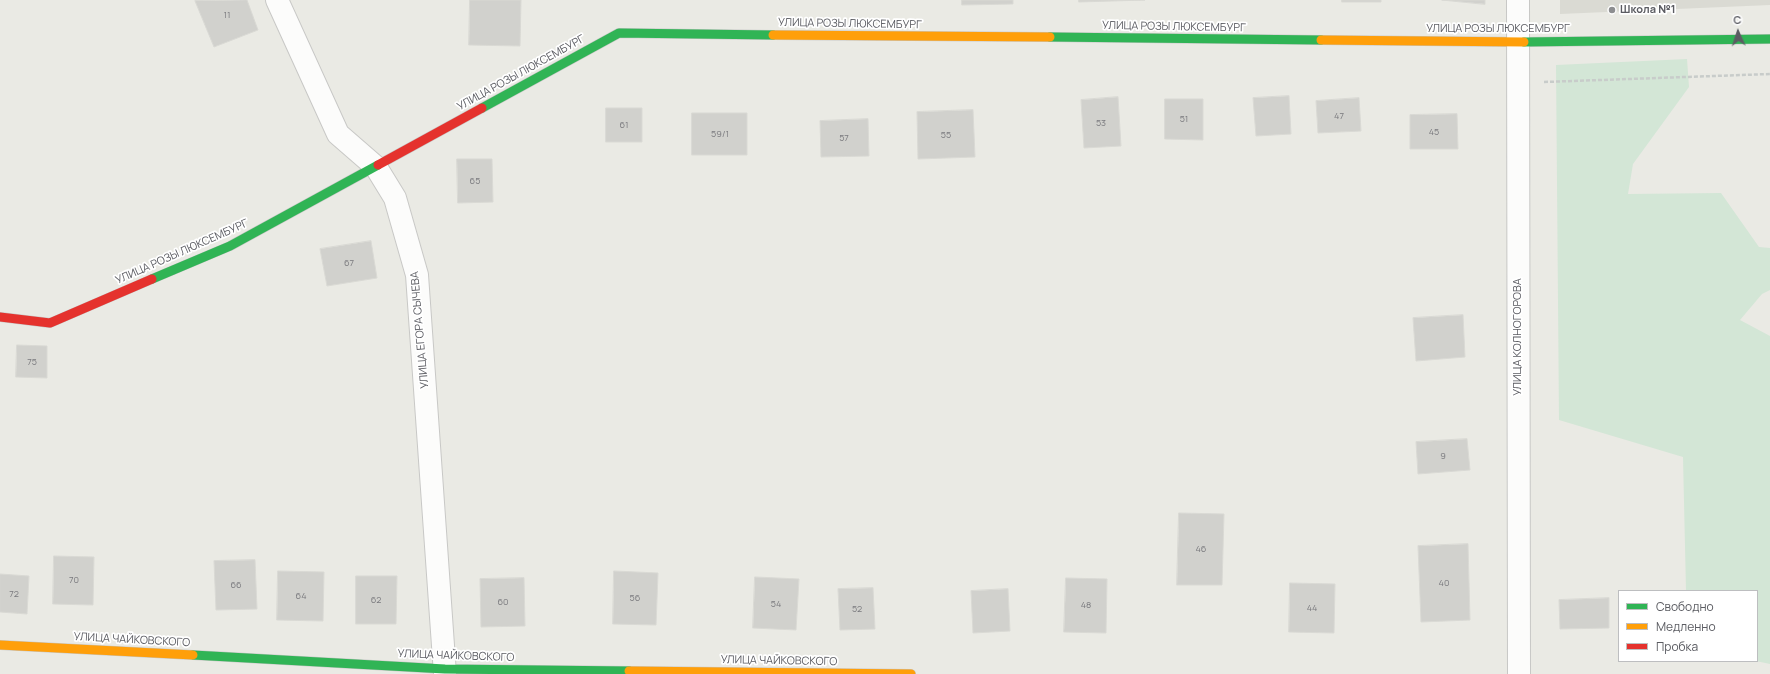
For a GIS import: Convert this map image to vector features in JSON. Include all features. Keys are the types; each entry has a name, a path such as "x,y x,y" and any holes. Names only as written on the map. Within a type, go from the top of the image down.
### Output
{"street":[{"name":"УЛИЦА ЕГОРА СЫЧЕВА","path":"277,0 338,134 376,167 395,198 418,275 445,671"},
{"name":"УЛИЦА КОЛНОГОРОВА","path":"1518,0 1519,674"},
{"name":"УЛИЦА РОЗЫ ЛЮКСЕМБУРГ","path":"0,317 50,323 230,246 619,34 1518,42 1770,39"},
{"name":"УЛИЦА ЧАЙКОВСКОГО","path":"0,645 445,671 911,674"}],"path":[{"path":"1518,83 1770,74"}],"shaded area":[{"name":"Школа №1","path":"1560,0 1770,0 1770,5 1560,14"}],"green space":[{"path":"1687,59 1689,87 1633,164 1628,194 1721,193 1759,247 1770,248 1770,290 1762,294 1740,320 1770,336 1770,664 1758,661 1758,590 1686,590 1683,457 1559,420 1556,65"}],"building":[{"path":"247,0 258,30 214,47 195,1"},
{"path":"470,0 521,0 520,46 469,45"},
{"path":"962,0 1013,0 1013,4 962,5"},
{"path":"1079,0 1145,0 1079,2"},
{"path":"1342,0 1381,0 1381,2 1342,2"},
{"path":"1442,0 1485,0 1485,4"},
{"path":"1289,96 1291,134 1256,136 1253,98"},
{"path":"1118,97 1121,146 1084,148 1081,100"},
{"path":"1359,98 1361,131 1318,133 1316,101"},
{"path":"1165,99 1203,99 1203,140 1165,139"},
{"path":"606,108 642,108 642,142 606,142"},
{"path":"973,110 975,157 918,159 917,112"},
{"path":"692,113 747,113 747,155 692,155"},
{"path":"1457,114 1458,149 1410,149 1410,115"},
{"path":"868,119 869,156 821,157 820,121"},
{"path":"457,159 492,159 493,202 458,203"},
{"path":"371,241 377,278 327,286 320,249"},
{"path":"1463,315 1465,357 1416,361 1413,318"},
{"path":"17,345 47,346 47,378 16,377"},
{"path":"1467,439 1470,470 1418,474 1416,442"},
{"path":"1179,513 1224,514 1222,585 1177,585"},
{"path":"1468,544 1470,620 1421,622 1418,546"},
{"path":"54,556 94,557 93,605 53,604"},
{"path":"255,560 257,609 216,610 214,561"},
{"path":"278,571 324,572 323,621 277,620"},
{"path":"614,571 658,573 656,625 613,624"},
{"path":"0,574 29,576 27,614 0,612"},
{"path":"356,576 397,576 396,624 356,624"},
{"path":"755,577 799,579 796,630 753,628"},
{"path":"524,578 525,626 481,627 480,579"},
{"path":"1066,578 1107,579 1106,633 1064,632"},
{"path":"1290,583 1335,584 1334,633 1289,632"},
{"path":"873,588 875,629 840,630 838,589"},
{"path":"1008,589 1010,631 973,633 971,591"},
{"path":"1609,598 1609,628 1560,629 1559,600"}],"traffic: fast":[{"path":"482,108 619,33 773,35"},
{"path":"1050,37 1321,40"},
{"path":"1524,42 1770,39"},
{"path":"152,279 230,246 378,165"},
{"path":"193,655 445,669 629,671"}],"traffic: slow":[{"path":"773,35 1050,37"},
{"path":"1321,40 1524,42"},
{"path":"0,645 193,655"},
{"path":"629,671 911,674"}],"traffic: jam":[{"path":"378,165 482,108"},
{"path":"0,317 50,323 152,279"}],"place":[{"name":"Школа №1","path":"1612,10"}]}
